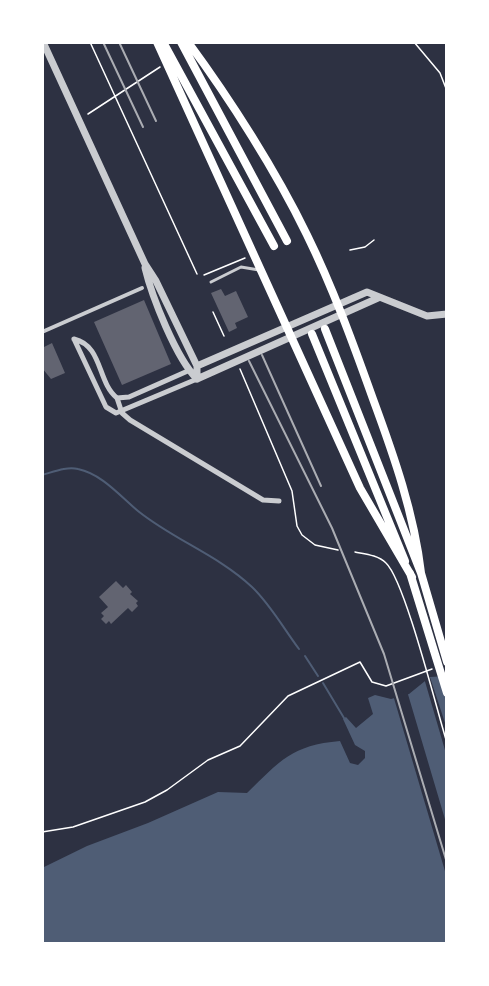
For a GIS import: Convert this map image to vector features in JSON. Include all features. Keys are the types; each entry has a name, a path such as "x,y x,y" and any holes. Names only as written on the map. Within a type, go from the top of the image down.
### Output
{"main road":[{"path":"157,42 360,488 412,578"},
{"path":"164,42 274,246"},
{"path":"181,42 287,241"},
{"path":"188,42 291,202 338,303 405,491 417,539 421,573 447,693"},
{"path":"325,329 421,573"},
{"path":"312,334 412,578 442,662"}],"street":[{"path":"43,42 145,264 156,281 197,366 196,379"},
{"path":"145,264 149,284 188,370 196,379"},
{"path":"42,332 141,288"},
{"path":"117,398 129,397 367,292 427,316 447,314"},
{"path":"279,501 263,500 122,413 117,398 111,392 91,348 85,341 74,339 106,407 116,413 122,413 218,369 240,363 290,337 378,297"},
{"path":"89,369 99,364"}],"lane":[{"path":"211,282 241,267 260,270"}],"path":[{"path":"90,42 197,274"},
{"path":"414,42 440,73 447,91"},
{"path":"88,114 161,67"},
{"path":"350,250 365,247 374,240"},
{"path":"204,275 250,256"},
{"path":"213,312 224,336"},
{"path":"240,363 292,491 297,526 309,541 325,549 338,550"},
{"path":"355,552 381,559 390,567 405,603 447,743"},
{"path":"42,832 73,827 145,802 167,790 208,760 240,746 288,696 327,676 360,662 372,682 386,686 442,662"}],"water":[{"path":"447,676 447,944 42,944 42,868 87,846 148,823 218,792 247,793 288,756 310,746 340,741 350,763 358,765 365,758 365,751 355,745 343,719 346,717 356,728 373,714 368,698 375,695 391,699 409,694 430,677"}],"pier":[{"path":"429,674 447,729 447,757 424,678"},
{"path":"407,691 447,826 447,878 393,695"}],"building":[{"path":"221,289 225,296 236,291 248,317 235,323 237,328 229,332 211,293"},
{"path":"144,300 171,364 122,385 94,322"},
{"path":"52,343 65,373 51,379 42,368 42,348"},
{"path":"116,581 123,588 126,585 132,592 130,594 138,601 136,603 138,606 132,612 128,608 111,624 109,621 106,624 101,619 104,616 101,613 108,607 99,597"}],"waterway":[{"path":"42,475 74,468 103,481 166,531 225,566 252,587 271,609 299,649"},
{"path":"305,656 318,676"},
{"path":"323,683 344,718"}],"railway":[{"path":"103,42 143,127"},
{"path":"119,42 156,121"},
{"path":"262,355 321,486"},
{"path":"249,361 332,528 384,654 447,863"}]}
